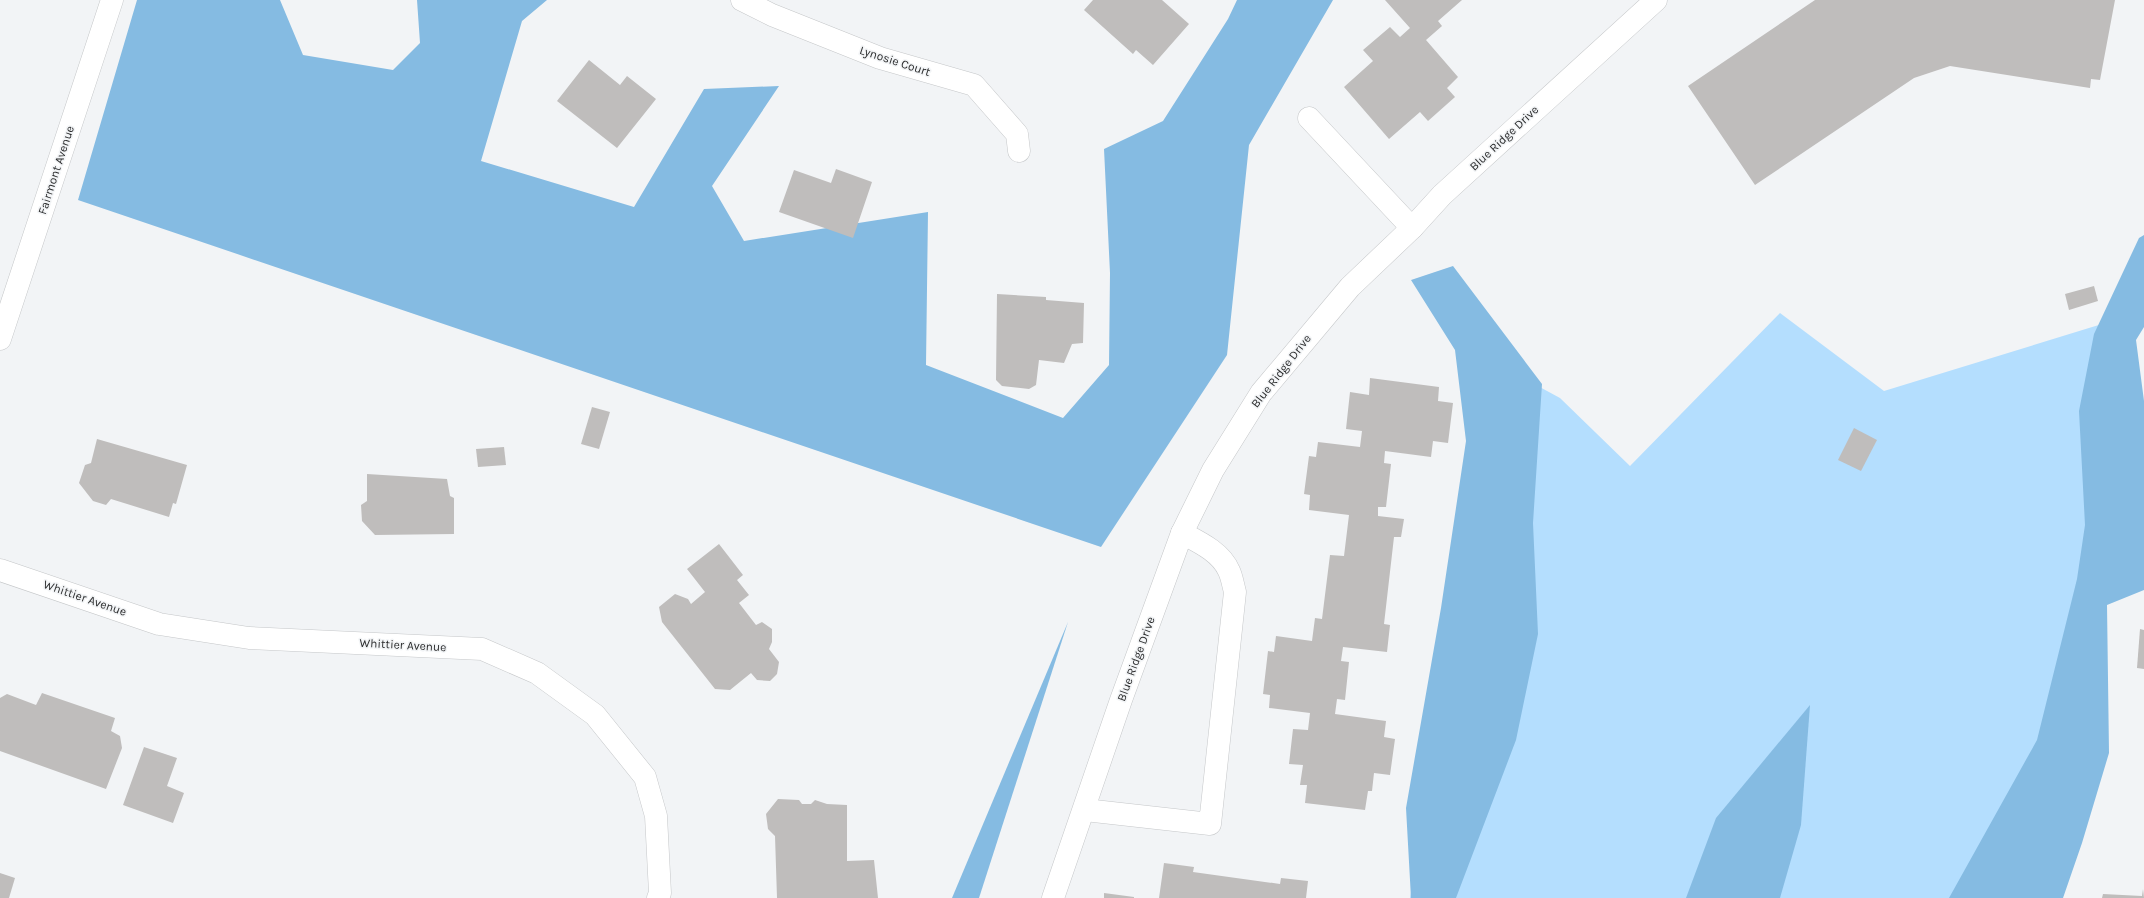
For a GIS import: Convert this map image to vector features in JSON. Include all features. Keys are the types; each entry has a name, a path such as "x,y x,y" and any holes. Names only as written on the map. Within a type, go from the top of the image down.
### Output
{"street":[{"name":"Fairmont Avenue","path":"0,339 112,0"},
{"name":"Lynosie Court","path":"742,0 772,15 880,58 974,85 1017,134 1019,151"},
{"name":"Blue Ridge Drive","path":"1053,898 1085,810 1121,700 1182,533 1213,470 1261,393 1350,286 1412,228 1442,195 1656,0"},
{"path":"1309,118 1412,228"},
{"path":"1085,810 1210,824 1235,592 1229,570 1219,556 1201,543 1182,533"},
{"name":"Whittier Avenue","path":"0,570 159,624 249,638 482,649 537,673 595,715 646,777 656,816 660,893 658,898"}],"shaded area":[{"path":"137,0 280,0 303,55 393,70 420,43 417,0 547,0 522,21 481,161 634,207 704,89 779,86 712,186 744,241 928,212 926,365 1063,418 1109,365 1110,273 1104,149 1163,121 1228,19 1237,0 1333,0 1249,145 1227,355 1101,547 78,200"},
{"path":"2144,235 2144,327 2136,340 2144,401 2144,590 2107,605 2109,753 2082,843 2063,898 1949,898 2037,740 2077,579 2085,525 2079,411 2094,334 2139,238"},
{"path":"1453,266 1542,384 1533,523 1538,634 1516,740 1456,898 1411,898 1406,808 1441,608 1466,441 1455,350 1411,280"},
{"path":"1780,313 1884,391 2115,320 2067,771 1994,898 1410,898 1503,367 1560,398 1630,466"},
{"path":"1068,622 979,898 952,898"},
{"path":"1810,705 1801,825 1780,898 1686,898 1716,818"}],"building":[{"path":"1093,0 1162,0 1189,24 1153,65 1136,50 1133,54 1084,10"},
{"path":"1385,0 1462,0 1438,21 1442,26 1426,40 1458,77 1447,88 1455,97 1428,121 1420,112 1389,139 1344,87 1373,61 1363,50 1390,27 1400,37 1410,28"},
{"path":"1815,0 2115,0 2100,80 2091,79 2090,88 1950,66 1914,78 1755,185 1688,86"},
{"path":"589,60 620,85 627,76 656,99 617,148 557,101"},
{"path":"836,169 872,182 853,238 779,212 794,170 831,183"},
{"path":"2094,286 2098,301 2069,310 2065,294"},
{"path":"997,294 1046,297 1046,300 1084,303 1083,343 1072,344 1064,363 1039,360 1036,385 1029,389 1002,386 996,380"},
{"path":"1370,378 1439,387 1438,401 1453,403 1448,443 1433,441 1431,457 1385,451 1384,463 1391,464 1386,507 1378,507 1378,516 1404,519 1401,537 1394,537 1384,624 1390,625 1387,652 1343,647 1341,661 1349,662 1345,700 1337,699 1335,714 1386,721 1384,737 1395,739 1390,775 1374,773 1372,791 1368,791 1365,810 1305,803 1307,785 1300,785 1303,765 1289,764 1293,729 1308,730 1310,713 1269,708 1270,695 1263,694 1268,651 1274,652 1276,636 1312,641 1315,618 1322,619 1330,555 1344,556 1349,515 1309,510 1310,495 1304,494 1309,456 1316,457 1318,442 1360,447 1362,431 1346,429 1350,392 1369,395"},
{"path":"592,407 610,412 599,449 581,444"},
{"path":"1854,428 1877,440 1861,471 1838,460"},
{"path":"97,439 187,465 176,504 173,503 169,517 111,499 106,505 93,501 79,483 85,465 91,463"},
{"path":"504,447 506,465 478,467 476,449"},
{"path":"367,474 447,479 450,496 454,498 454,534 375,535 362,521 361,505 367,501"},
{"path":"719,544 743,575 737,580 749,595 739,603 756,625 762,622 772,629 772,642 769,649 779,662 777,674 770,681 757,680 751,673 730,690 715,689 662,622 659,607 675,594 688,599 691,604 705,592 687,569"},
{"path":"2140,629 2144,630 2144,669 2137,668"},
{"path":"42,693 115,718 111,731 120,736 122,748 106,789 0,751 0,698 7,694 36,705"},
{"path":"144,747 177,758 167,786 184,793 173,823 123,805"},
{"path":"778,799 799,800 802,804 811,804 815,800 827,804 847,805 847,861 874,860 878,898 777,898 775,836 768,829 766,814"},
{"path":"1164,863 1194,867 1193,872 1280,884 1281,878 1308,881 1306,898 1159,898"},
{"path":"0,873 15,878 9,898 0,898"},
{"path":"2143,889 2144,898 2102,898 2103,894 2142,896"},
{"path":"1104,893 1134,897 1134,898 1104,898"}]}
